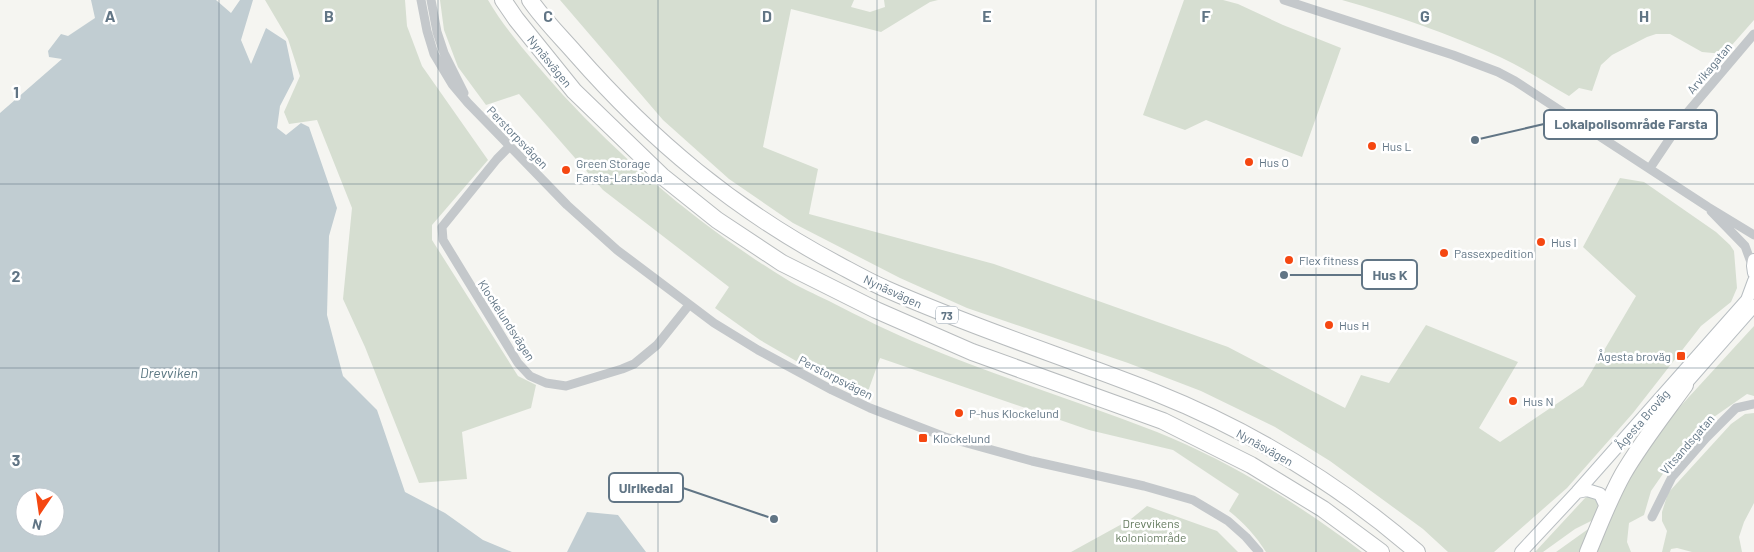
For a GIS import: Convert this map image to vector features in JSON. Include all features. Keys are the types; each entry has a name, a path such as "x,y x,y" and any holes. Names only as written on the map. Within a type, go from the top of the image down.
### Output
{"highway":[{"name":"Nynäsvägen","path":"503,0 574,92 662,176 717,220 782,263 876,310 972,352 1163,421 1251,465 1323,509 1380,552"},
{"name":"Nynäsvägen","path":"530,0 599,80 677,157 731,199 798,244 883,288 977,328 1156,393 1240,432 1340,492 1394,532 1417,552"},
{"path":"1588,552 1605,510 1623,474 1640,446 1685,385"}],"main road":[{"name":"Ågesta Broväg","path":"1531,552 1747,300 1754,281"},
{"name":"Ågesta Broväg","path":"1522,552 1685,385 1754,306"},
{"path":"1582,491 1600,494 1605,510"}],"street":[{"name":"Perstorpsvägen","path":"421,0 434,54 452,84 468,103 567,206 617,250 714,323 804,376 870,408 945,437 1032,460 1144,486 1193,500 1228,521 1259,552"},
{"name":"Perstorpsvägen","path":"431,0 437,32 444,53 468,103"},
{"path":"1284,0 1453,55 1498,72 1515,81 1708,207 1754,234"},
{"name":"Arvikagatan","path":"1650,168 1687,113 1754,34"},
{"name":"Klockelundsvägen","path":"510,146 442,228 442,240 518,363 530,376 546,383 566,386 634,364 657,345 689,305"},
{"path":"1708,207 1745,246 1754,267"},
{"name":"Vitsandsgatan","path":"1652,517 1672,478 1706,438 1736,408 1754,404"}],"green space":[{"path":"265,0 405,0 407,26 422,66 488,160 432,225 432,240 518,376 536,385 531,408 462,432 467,479 419,483 365,347 343,299 352,208 317,120 289,124 284,112 300,76 288,39"},
{"path":"440,0 488,0 504,25 533,61 614,147 697,218 756,260 791,282 876,325 924,346 982,369 1128,421 1184,444 1264,485 1314,517 1362,552 1266,552 1240,520 1229,511 1239,494 1173,450 1089,430 880,358 866,397 810,369 760,340 715,308 729,287 603,190 519,94 486,105 458,67 444,30"},
{"path":"560,0 854,0 851,7 870,12 885,7 884,0 938,0 930,2 881,32 791,9 763,147 818,169 809,214 994,264 1228,347 1345,408 1361,375 1389,383 1426,325 1518,362 1479,428 1500,442 1583,386 1636,296 1583,247 1620,178 1644,182 1716,232 1730,245 1734,251 1737,288 1731,302 1701,326 1633,413 1567,488 1494,552 1448,552 1423,529 1330,461 1275,427 1201,391 1128,363 967,308 900,278 793,223 729,179 663,120"},
{"path":"1184,0 1223,0 1238,4 1283,25 1341,48 1302,157 1206,120 1185,130 1143,115"},
{"path":"1342,0 1754,0 1754,20 1724,54 1702,52 1670,34 1656,34 1647,37 1612,55 1601,65 1592,91 1579,88 1569,96 1518,66 1461,40"},
{"path":"1754,326 1754,396 1747,394 1711,419 1667,468 1651,491 1644,515 1629,523 1627,542 1631,552 1593,552 1616,502 1654,435"},
{"path":"1754,413 1754,503 1739,537 1742,552 1692,552 1677,548 1671,549 1670,552 1662,552 1667,531 1662,521 1662,512 1668,493 1731,424 1745,414"},
{"path":"1586,497 1592,497 1597,501 1598,509 1593,520 1575,529 1543,552 1535,552"},
{"name":"Drevvikens koloniområde","path":"1147,506 1217,531 1238,552 1071,552 1131,519"},
{"path":"1591,527 1581,552 1556,552"}],"water":[{"name":"Drevviken","path":"91,0 216,0 231,13 240,0 253,0 241,40 251,64 266,28 286,41 294,79 280,106 277,128 286,135 301,123 309,127 337,208 329,236 327,315 343,376 377,410 405,492 445,513 483,540 512,552 0,552 0,113 62,59 49,57 48,51 61,34 68,36 95,18"},
{"path":"587,512 618,515 646,552 567,552"}],"place":[{"name":"Lokalpolisområde Farsta","path":"1475,140"},
{"name":"Hus L","path":"1372,146"},
{"name":"Hus O","path":"1249,162"},
{"name":"Green Storage Farsta-Larsboda","path":"566,170"},
{"name":"Hus I","path":"1541,242"},
{"name":"Passexpedition","path":"1444,253"},
{"name":"Flex fitness","path":"1289,260"},
{"name":"Hus K","path":"1284,275"},
{"name":"Hus H","path":"1329,325"},
{"name":"Ågesta broväg","path":"1681,356"},
{"name":"Hus N","path":"1513,401"},
{"name":"P-hus Klockelund","path":"959,413"},
{"name":"Klockelund","path":"923,438"},
{"name":"Ulrikedal","path":"774,519"}]}
